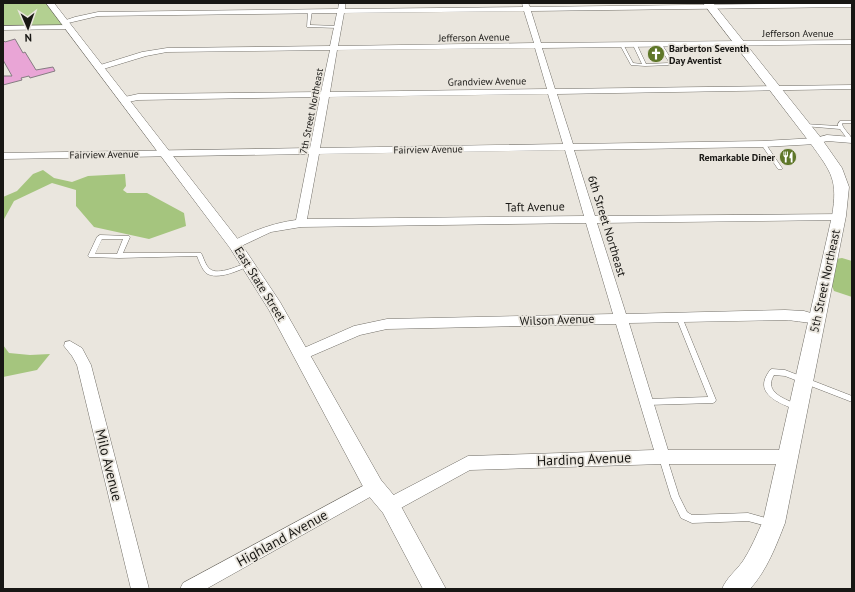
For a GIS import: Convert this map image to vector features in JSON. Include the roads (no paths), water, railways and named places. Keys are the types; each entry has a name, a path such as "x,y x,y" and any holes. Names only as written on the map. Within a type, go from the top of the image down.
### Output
{"main road":[{"name":"5th Street Northeast","path":"709,5 816,141 835,168 842,187 839,216 774,523 754,565 734,589"}],"street":[{"name":"East State Street","path":"50,3 249,264 275,306 374,487 390,506 435,589"},
{"path":"3,28 66,24 77,18 98,14 310,11 342,7 852,5"},
{"name":"6th Street Northeast","path":"526,6 663,457"},
{"name":"7th Street Northeast","path":"301,224 342,7"},
{"path":"98,14 103,8"},
{"name":"Jefferson Avenue","path":"100,68 159,51 852,42"},
{"name":"Grandview Avenue","path":"123,100 138,97 852,87"},
{"name":"Fairview Avenue","path":"3,156 763,144 816,141 827,138 850,136"},
{"name":"Taft Avenue","path":"236,245 267,229 284,225 301,224 839,216"},
{"name":"Wilson Avenue","path":"302,355 358,330 388,324 785,315 804,316 817,319"},
{"name":"Milo Avenue","path":"70,346 76,352 84,365 140,589"},
{"name":"Harding Avenue","path":"390,506 468,463 663,457 788,457"},
{"name":"Highland Avenue","path":"189,589 374,487"}],"lane":[{"path":"310,11 308,26 338,27"},
{"path":"622,45 632,64 665,64 671,62 660,44"},
{"path":"634,45 645,65"},
{"path":"841,128 840,124 842,122 852,122"},
{"path":"803,124 841,128 850,136"},
{"path":"763,144 780,168"},
{"path":"119,256 127,236 100,237 91,256 119,256 199,254 208,272 214,274 222,273 249,264"},
{"path":"647,402 713,400 679,317"},
{"path":"798,409 772,396 766,384 768,377 772,372 785,373 804,379 852,399"},
{"path":"663,457 675,497 684,515 692,519 748,517 774,523"}],"place":[{"name":"Barberton Seventh Day Aventist","path":"656,54"},
{"name":"Remarkable Diner","path":"788,157"}]}
